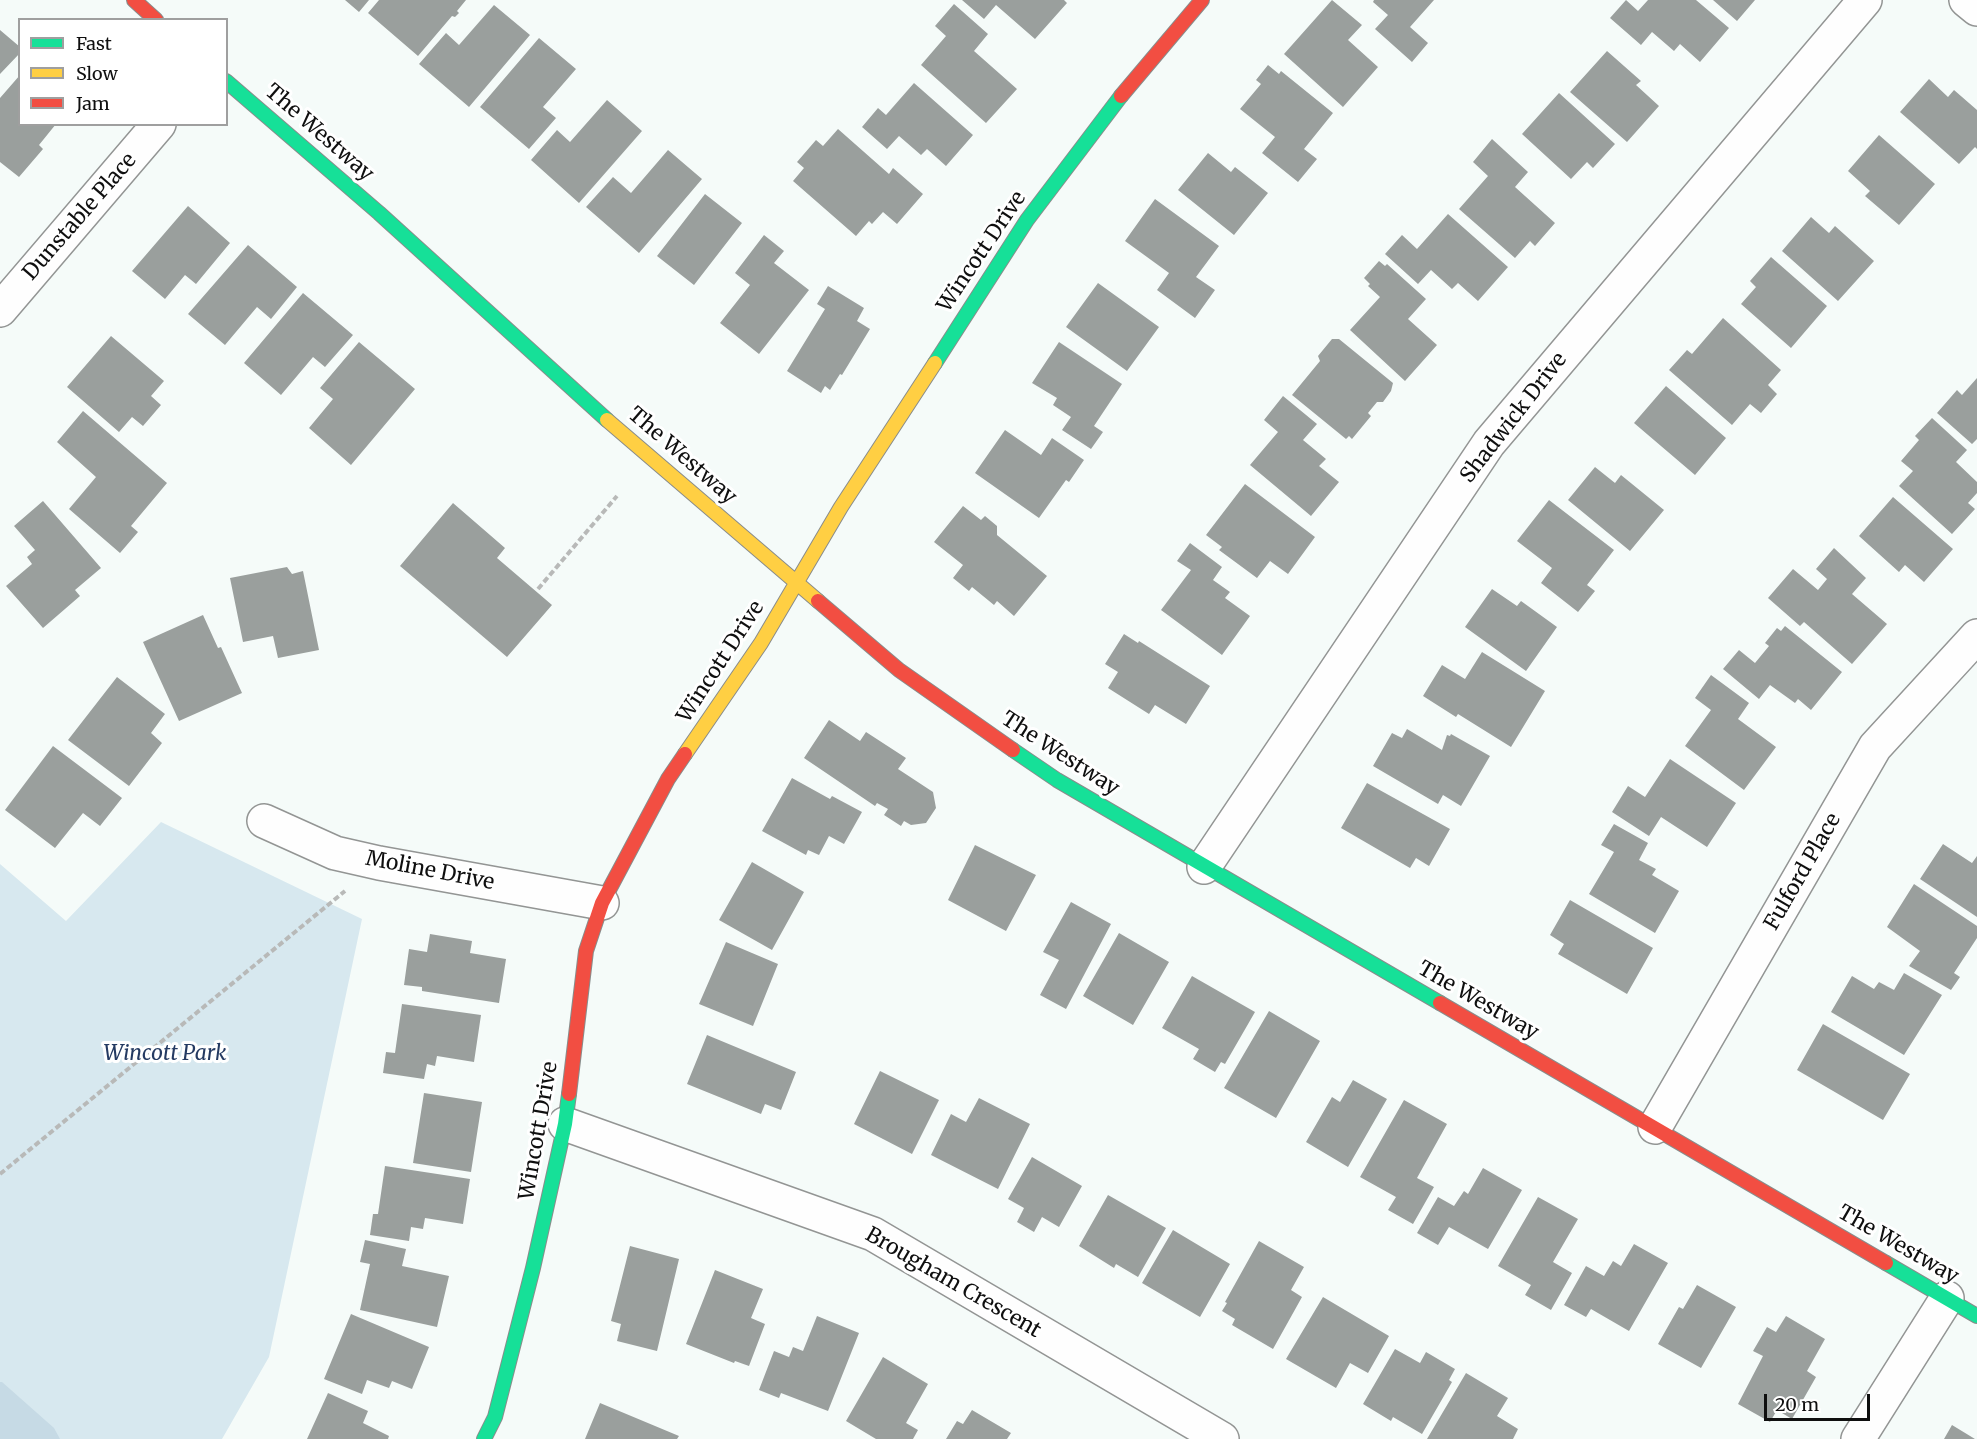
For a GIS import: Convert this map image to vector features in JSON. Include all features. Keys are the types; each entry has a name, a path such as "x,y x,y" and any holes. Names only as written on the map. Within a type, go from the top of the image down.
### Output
{"main road":[{"path":"134,0 154,18"},
{"name":"Wincott Drive","path":"484,1439 495,1417 534,1268 566,1124 586,951 602,903 668,779 761,643 841,507 1027,220 1117,101 1202,0"},
{"name":"The Westway","path":"228,83 378,213 631,441 899,670 981,728 1057,780 1204,867 1977,1316"}],"street":[{"name":"Shadwick Drive","path":"1204,867 1489,443 1865,0"},
{"path":"1966,0 1977,9"},
{"name":"Dunstable Place","path":"0,310 157,126"},
{"name":"Fulford Place","path":"1655,1127 1875,747 1977,636"},
{"name":"Moline Drive","path":"264,821 335,853 602,903"},
{"name":"Brougham Crescent","path":"566,1124 873,1234 1222,1439"},
{"path":"1858,1439 1947,1298"}],"path":[{"path":"538,589 617,496"},
{"path":"0,1174 80,1111 379,863"}],"green space":[{"name":"Wincott Park","path":"161,822 362,919 269,1357 222,1439 0,1439 0,864 66,921"}],"shaded area":[{"path":"0,1382 54,1428 60,1439 0,1439"}],"building":[{"path":"345,0 369,0 359,12"},
{"path":"379,0 466,0 457,11 459,13 455,17 452,16 418,56 368,13"},
{"path":"962,0 1064,0 1067,3 1035,39 996,5 984,19"},
{"path":"1332,0 1362,25 1348,40 1378,67 1343,107 1284,54"},
{"path":"1374,0 1434,0 1410,27 1428,43 1412,62 1375,29 1388,15 1373,2"},
{"path":"1626,0 1638,11 1648,0 1696,0 1729,28 1700,62 1680,44 1674,51 1652,32 1641,45 1610,18"},
{"path":"1713,0 1755,0 1737,21"},
{"path":"954,4 988,34 974,51 1017,89 986,123 921,65 946,36 935,26"},
{"path":"494,5 530,35 469,107 419,64 446,33 459,45"},
{"path":"0,30 18,45 18,55 0,74"},
{"path":"539,38 576,69 543,107 556,118 529,149 480,107"},
{"path":"1607,51 1641,81 1636,85 1659,106 1627,142 1570,92"},
{"path":"1268,65 1279,74 1281,71 1333,113 1304,149 1317,159 1298,182 1262,153 1275,137 1240,109 1261,84 1256,80"},
{"path":"18,77 18,126 54,126 39,145 43,149 19,177 0,162 0,98"},
{"path":"1929,79 1948,97 1954,90 1977,110 1977,149 1975,147 1959,164 1900,112"},
{"path":"914,83 973,135 946,166 927,149 921,155 899,136 887,149 862,127 878,108 886,115"},
{"path":"1559,93 1615,144 1593,168 1587,162 1571,179 1522,134"},
{"path":"607,100 642,131 579,203 531,160 557,130 570,142"},
{"path":"838,129 889,174 893,168 923,194 897,224 883,212 872,224 869,221 856,236 793,181 804,168 797,162 816,140 823,146"},
{"path":"1879,135 1935,184 1899,225 1865,196 1870,191 1848,171"},
{"path":"1492,139 1528,172 1515,187 1555,223 1535,246 1530,241 1515,258 1459,209 1488,176 1473,162"},
{"path":"668,150 702,179 639,253 586,207 613,177 631,193"},
{"path":"1208,153 1231,172 1235,167 1268,193 1234,235 1178,190"},
{"path":"705,194 742,223 694,285 657,256"},
{"path":"1155,199 1219,246 1196,277 1215,290 1195,318 1157,290 1169,273 1125,241"},
{"path":"188,206 230,243 196,284 185,275 165,299 132,271"},
{"path":"1448,214 1508,267 1478,301 1458,283 1452,289 1431,270 1418,284 1385,254 1402,235 1417,249"},
{"path":"1811,217 1829,233 1835,226 1874,261 1838,301 1782,251"},
{"path":"764,235 784,251 774,263 809,290 759,354 720,323 750,285 735,273"},
{"path":"248,245 297,287 271,319 257,307 225,345 188,314"},
{"path":"1771,257 1827,306 1791,348 1741,304 1756,287 1750,281"},
{"path":"1379,261 1385,266 1387,264 1426,299 1408,319 1437,345 1405,381 1350,330 1380,297 1368,286 1370,284 1364,278"},
{"path":"1098,283 1159,327 1127,371 1066,327"},
{"path":"828,286 864,308 857,321 870,329 842,375 840,374 830,390 825,386 821,393 787,371 825,309 817,304"},
{"path":"303,293 353,335 325,367 313,357 281,395 244,363"},
{"path":"1723,318 1781,370 1768,385 1777,394 1761,413 1750,404 1732,425 1669,370 1687,350 1692,354"},
{"path":"111,336 164,381 151,396 161,405 143,426 132,417 119,432 67,387"},
{"path":"1332,339 1339,339 1393,383 1391,391 1383,402 1377,402 1368,413 1371,416 1352,439 1349,436 1346,439 1292,395 1320,361 1318,356"},
{"path":"359,342 415,389 351,465 309,428 333,399 320,388"},
{"path":"1059,342 1122,384 1094,426 1103,432 1091,449 1062,430 1071,417 1053,405 1057,398 1032,383"},
{"path":"1977,378 1977,439 1972,444 1937,413 1957,390 1962,395"},
{"path":"1666,386 1726,438 1695,475 1634,423"},
{"path":"1283,396 1317,424 1303,440 1326,459 1319,466 1339,482 1311,516 1250,465 1278,432 1264,420"},
{"path":"83,411 167,483 131,526 138,532 120,553 69,509 96,477 57,442"},
{"path":"1932,418 1967,450 1956,462 1977,482 1977,493 1968,503 1975,509 1952,534 1899,486 1913,471 1901,461 1919,440 1915,436"},
{"path":"1005,430 1041,455 1052,438 1084,460 1069,482 1066,480 1039,518 975,473"},
{"path":"1595,467 1615,483 1621,475 1664,510 1630,551 1568,500"},
{"path":"1245,484 1315,537 1288,574 1270,561 1257,578 1219,550 1222,547 1206,535"},
{"path":"1893,497 1953,549 1924,582 1905,565 1899,572 1859,536"},
{"path":"1549,500 1614,550 1587,585 1595,591 1578,612 1541,583 1552,568 1517,541"},
{"path":"43,501 101,568 75,590 80,596 43,628 6,586 32,564 27,557 35,550 14,526"},
{"path":"453,503 505,548 497,558 552,605 507,657 400,566"},
{"path":"963,506 981,520 985,516 997,526 997,535 1047,576 1014,616 997,601 994,605 972,587 969,591 953,578 963,565 934,542"},
{"path":"1190,543 1222,567 1213,580 1230,592 1225,598 1250,616 1222,655 1161,610 1191,570 1177,561"},
{"path":"1834,548 1866,578 1852,594 1887,624 1852,664 1804,622 1800,626 1768,598 1793,569 1818,590 1827,579 1816,569"},
{"path":"287,567 292,574 303,571 319,650 278,658 273,636 243,642 230,578"},
{"path":"1492,589 1517,606 1521,601 1557,627 1526,671 1465,627"},
{"path":"203,615 242,693 179,721 143,642"},
{"path":"1785,626 1842,672 1811,710 1798,699 1795,703 1770,685 1759,699 1723,669 1739,650 1755,663 1769,646 1765,643 1777,628 1781,631"},
{"path":"1124,634 1210,686 1186,724 1155,705 1149,714 1108,688 1118,672 1105,664"},
{"path":"1482,652 1545,691 1511,747 1458,714 1456,717 1423,696 1442,665 1465,679"},
{"path":"1711,675 1749,703 1738,719 1776,747 1744,790 1685,746 1711,710 1695,698"},
{"path":"117,677 165,714 151,733 162,743 129,786 68,740"},
{"path":"829,720 860,741 866,732 906,758 898,769 933,792 936,808 926,823 911,825 904,821 901,826 884,815 888,809 877,803 875,806 804,758"},
{"path":"1407,729 1442,750 1447,735 1451,734 1490,756 1461,806 1443,795 1438,804 1373,766 1392,733 1402,738"},
{"path":"53,746 122,798 100,826 83,813 55,848 5,810"},
{"path":"1670,759 1736,803 1707,847 1661,817 1649,836 1612,812 1628,786 1645,797"},
{"path":"792,778 830,799 832,796 862,812 844,844 829,836 819,855 808,850 806,855 762,831"},
{"path":"1367,783 1450,829 1429,866 1416,858 1410,868 1341,828"},
{"path":"1614,824 1648,843 1639,860 1656,869 1652,875 1679,891 1655,933 1589,894 1614,852 1601,845"},
{"path":"1943,844 1972,863 1977,856 1977,917 1920,879"},
{"path":"975,845 1036,875 1006,931 948,900"},
{"path":"752,862 804,892 772,950 719,920"},
{"path":"1914,884 1977,926 1977,938 1954,973 1960,977 1951,990 1909,966 1920,951 1887,927"},
{"path":"1570,900 1653,948 1627,994 1558,954 1564,944 1550,935"},
{"path":"1071,902 1111,924 1066,1009 1040,995 1059,960 1043,952"},
{"path":"1119,933 1169,962 1133,1025 1083,996"},
{"path":"430,934 472,941 470,953 506,959 499,1003 422,991 422,987 404,985 409,949 427,952"},
{"path":"726,942 778,964 753,1026 699,1004"},
{"path":"1904,973 1942,995 1904,1055 1831,1012 1852,976 1874,989 1879,982 1894,990"},
{"path":"1192,976 1255,1012 1225,1064 1221,1062 1215,1072 1193,1059 1199,1049 1162,1028"},
{"path":"402,1004 481,1015 474,1062 437,1056 435,1066 427,1064 424,1079 383,1073 386,1052 395,1053"},
{"path":"1269,1011 1320,1041 1276,1118 1224,1088"},
{"path":"1823,1024 1910,1074 1883,1120 1797,1070"},
{"path":"707,1035 796,1072 781,1110 765,1104 761,1114 687,1084"},
{"path":"880,1071 939,1100 912,1154 854,1124"},
{"path":"1353,1080 1387,1099 1348,1167 1306,1142 1332,1097 1340,1102"},
{"path":"424,1093 482,1102 471,1172 413,1163"},
{"path":"979,1098 1030,1124 998,1189 931,1155 951,1114 966,1122"},
{"path":"1404,1100 1447,1124 1417,1178 1434,1187 1413,1224 1388,1210 1396,1197 1360,1177"},
{"path":"1032,1157 1082,1186 1059,1227 1042,1217 1034,1232 1017,1222 1024,1208 1008,1199"},
{"path":"385,1166 470,1179 463,1224 425,1218 423,1229 411,1227 409,1241 370,1235 373,1214 378,1214"},
{"path":"1483,1168 1522,1190 1488,1249 1449,1227 1438,1245 1417,1233 1438,1197 1454,1206 1464,1191 1468,1194"},
{"path":"1108,1195 1166,1228 1138,1277 1116,1264 1114,1268 1079,1246"},
{"path":"1538,1197 1578,1219 1553,1262 1572,1273 1551,1310 1525,1295 1531,1285 1498,1266"},
{"path":"1173,1230 1230,1264 1200,1317 1142,1283"},
{"path":"365,1240 406,1249 402,1266 449,1276 437,1327 360,1310 370,1264 360,1262"},
{"path":"1259,1241 1304,1267 1291,1290 1302,1297 1273,1349 1232,1325 1235,1319 1222,1311"},
{"path":"1634,1244 1668,1263 1629,1331 1591,1309 1586,1317 1564,1305 1586,1266 1604,1276 1613,1261 1621,1266"},
{"path":"630,1246 679,1259 657,1351 617,1341 621,1324 611,1321"},
{"path":"715,1270 763,1289 751,1318 765,1324 749,1366 735,1361 734,1363 686,1344"},
{"path":"1697,1285 1736,1307 1701,1368 1658,1344 1679,1307 1683,1309"},
{"path":"1323,1297 1389,1336 1368,1373 1350,1363 1336,1388 1286,1359"},
{"path":"351,1314 429,1347 412,1389 392,1381 389,1388 367,1380 362,1394 324,1379"},
{"path":"817,1316 859,1333 828,1411 781,1393 779,1398 759,1390 774,1351 789,1357 793,1347 803,1351"},
{"path":"1786,1316 1825,1339 1807,1371 1816,1377 1792,1419 1777,1410 1770,1422 1738,1404 1763,1356 1753,1351 1767,1327 1776,1332"},
{"path":"1395,1349 1420,1363 1426,1352 1455,1369 1449,1380 1452,1382 1422,1434 1393,1417 1391,1421 1363,1404"},
{"path":"883,1357 928,1384 906,1423 918,1430 913,1439 876,1439 846,1421"},
{"path":"1466,1373 1508,1398 1497,1416 1518,1429 1513,1439 1427,1439"},
{"path":"328,1393 368,1411 363,1423 389,1436 388,1439 307,1439"},
{"path":"600,1403 679,1436 677,1439 585,1439"},
{"path":"972,1410 1011,1433 1007,1439 946,1439 957,1421 963,1424"},
{"path":"1952,1425 1975,1439 1944,1439"}],"traffic: fast":[{"path":"228,83 379,213 607,420"},
{"path":"935,363 1027,220 1121,96"},
{"path":"1013,750 1057,780 1440,1003"},
{"path":"484,1439 495,1417 533,1268 565,1124 569,1094"},
{"path":"1886,1263 1977,1316"}],"traffic: slow":[{"path":"685,754 761,643 841,507 935,363"},
{"path":"607,420 818,601"}],"traffic: jam":[{"path":"134,0 154,18"},
{"path":"1121,96 1202,0"},
{"path":"818,601 899,670 1013,750"},
{"path":"569,1094 586,951 602,903 668,779 685,754"},
{"path":"1440,1003 1886,1263"}]}
